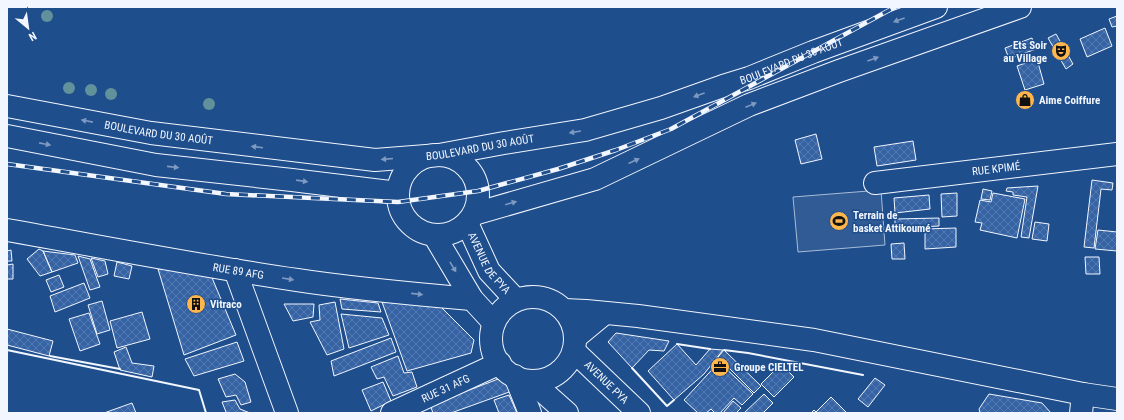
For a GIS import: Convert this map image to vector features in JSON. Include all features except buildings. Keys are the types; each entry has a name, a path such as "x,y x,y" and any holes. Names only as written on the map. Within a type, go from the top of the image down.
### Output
{"main road":[{"name":"BOULEVARD DU 30 AOÛT","path":"7,106 151,134 375,160 439,155 585,130 654,110 749,78 813,52 936,7"},
{"path":"470,218 595,179 748,106 840,71 1020,7"},
{"path":"7,136 156,165 398,193"},
{"name":"RUE KPIMÉ","path":"875,184 1117,154"},
{"path":"439,155 451,157 461,162 470,170 478,191 478,203 470,218 457,230 446,234 434,235 421,232 410,224 402,214 398,202 398,193 402,178 411,166 424,157 439,155"},
{"name":"AVENUE DE PYA","path":"470,218 489,271 516,300"},
{"name":"RUE 89 AFG","path":"7,230 298,280 418,295 472,299"},
{"path":"434,235 472,299 494,323"},
{"path":"235,270 287,413"},
{"path":"567,413 515,373 494,353 491,336 494,323 501,312 516,300 529,297 548,299 564,310 570,319 575,344"},
{"path":"564,310 638,316 814,340 1082,404 1117,399"},
{"path":"515,373 542,378 555,374 566,366 575,344 605,313"},
{"name":"AVENUE PYA","path":"575,344 639,413"},
{"path":"515,373 530,413"},
{"name":"RUE 31 AFG","path":"392,413 515,373"}],"shaded area":[{"name":"Terrain de basket Attikoumé","path":"881,190 885,245 798,252 793,197"}],"railway":[{"path":"7,164 226,194 398,202 478,191 558,169 616,150 671,129 895,7"}],"wall":[{"path":"677,344 710,349"},
{"path":"7,350 199,390 206,413"},
{"path":"724,350 748,353 863,375"},
{"path":"50,356 120,369"},
{"path":"632,368 667,406 674,400"}],"place":[{"name":"Ets Soir au Village","path":"1061,51"},
{"name":"Aime Coiffure","path":"1025,100"},
{"name":"Terrain de basket Attikoumé","path":"839,221"},
{"name":"Vitraco","path":"196,304"},
{"name":"Groupe CIELTEL","path":"720,367"}]}
